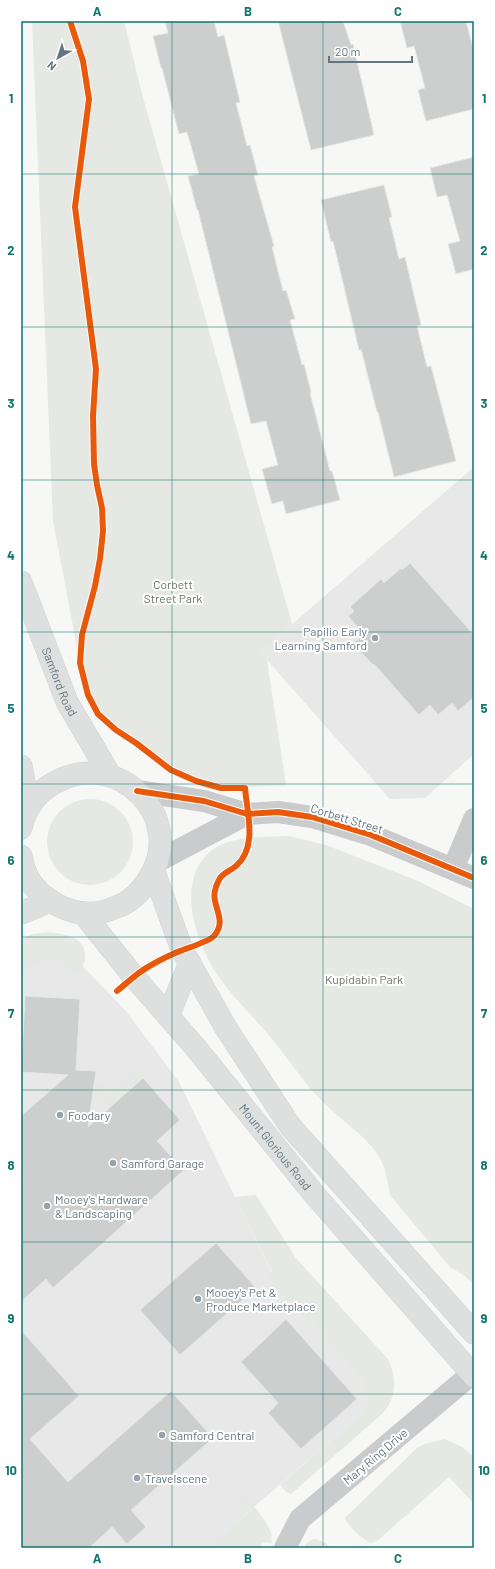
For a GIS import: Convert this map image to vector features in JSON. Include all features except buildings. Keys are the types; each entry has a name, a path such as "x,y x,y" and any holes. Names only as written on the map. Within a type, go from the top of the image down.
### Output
{"main road":[{"name":"Samford Road","path":"21,582 67,702 110,775"},
{"path":"21,766 29,806"},
{"path":"21,828 29,806 44,788 64,777 87,772 110,775 124,781 137,791 149,806 157,823 160,842 156,867 142,890 125,904 104,912 83,913 65,908 50,900 36,888 25,871 21,856"},
{"name":"Mount Glorious Road","path":"156,867 182,950 226,1028 290,1126 474,1333"},
{"path":"21,913 50,900"},
{"name":"Mount Glorious Road","path":"83,913 134,977 196,1048 314,1194 473,1374"},
{"path":"168,1016 190,963"}],"street":[{"name":"Corbett Street","path":"137,791 204,801 247,814 278,812 312,817 371,835 474,878"},
{"name":"Corbett Street","path":"156,867 247,814"},
{"path":"453,869 474,819"},
{"name":"Mary Ring Drive","path":"285,1548 300,1519 473,1374"}],"shaded area":[{"name":"Papilio Early Learning Samford","path":"474,467 474,754 425,798 390,799 260,652"},
{"path":"70,953 125,1010 179,1082 272,1273 266,1279 299,1316 312,1323 362,1380 368,1399 366,1408 355,1419 207,1548 21,1548 21,959"}],"green space":[{"name":"Corbett Street Park","path":"32,21 124,21 142,94 292,624 260,652 267,660 286,785 221,788 196,781 171,770 136,743 116,730 98,714 88,695 80,663 53,521"},
{"path":"90,799 106,802 114,806 126,818 130,826 133,842 130,858 126,866 114,878 106,882 90,885 74,882 66,878 54,866 50,858 47,842 50,826 54,818 66,806 74,802"},
{"name":"Kupidabin Park","path":"289,836 326,845 418,881 474,909 474,1285 466,1277 450,1267 390,1195 384,1167 376,1152 365,1139 332,1111 311,1089 272,1039 225,985 210,963 202,947 192,912 191,894 194,878 200,863 212,850 229,842 249,838"},
{"path":"49,932 67,935 77,940 81,944 85,955 81,970 76,971 63,961 52,959 35,964 21,974 21,939 33,934"},
{"path":"143,1068 143,1078 111,1107 95,1089 101,1084 110,1095"},
{"path":"256,1195 295,1257 388,1359 394,1380 391,1400 383,1413 291,1494 287,1493 280,1485 355,1419 366,1408 368,1399 362,1380 312,1323 299,1316 266,1279 272,1272 235,1197"},
{"path":"444,1439 462,1447 474,1457 474,1504 449,1477 377,1541 371,1543 364,1539 349,1525 345,1518 417,1448 425,1444"},
{"path":"236,1491 251,1503 261,1516 269,1528 272,1543 262,1542 261,1548 207,1548 252,1509"},
{"path":"315,1539 326,1543 330,1548 303,1548 309,1541"}],"cycle path":[{"path":"70,21 83,61 89,99 75,207 96,369 93,416 94,464 102,508 103,531 95,586 82,635 80,663 88,695 98,714 116,730 136,743 171,770 196,781 221,788 245,788 250,829 247,849 243,858 236,866 222,876 216,887 215,900 220,924 214,936 211,939 177,952 154,963 140,972 117,991"},
{"path":"137,791 204,801 247,814 278,812 312,817 371,835 474,878"}],"place":[{"name":"Papilio Early Learning Samford","path":"375,638"},
{"name":"Foodary","path":"60,1115"},
{"name":"Samford Garage","path":"113,1163"},
{"name":"Mooey's Hardware & Landscaping","path":"47,1206"},
{"name":"Mooey's Pet & Produce Marketplace","path":"198,1299"},
{"name":"Samford Central","path":"162,1435"},
{"name":"Travelscene","path":"137,1478"}]}
